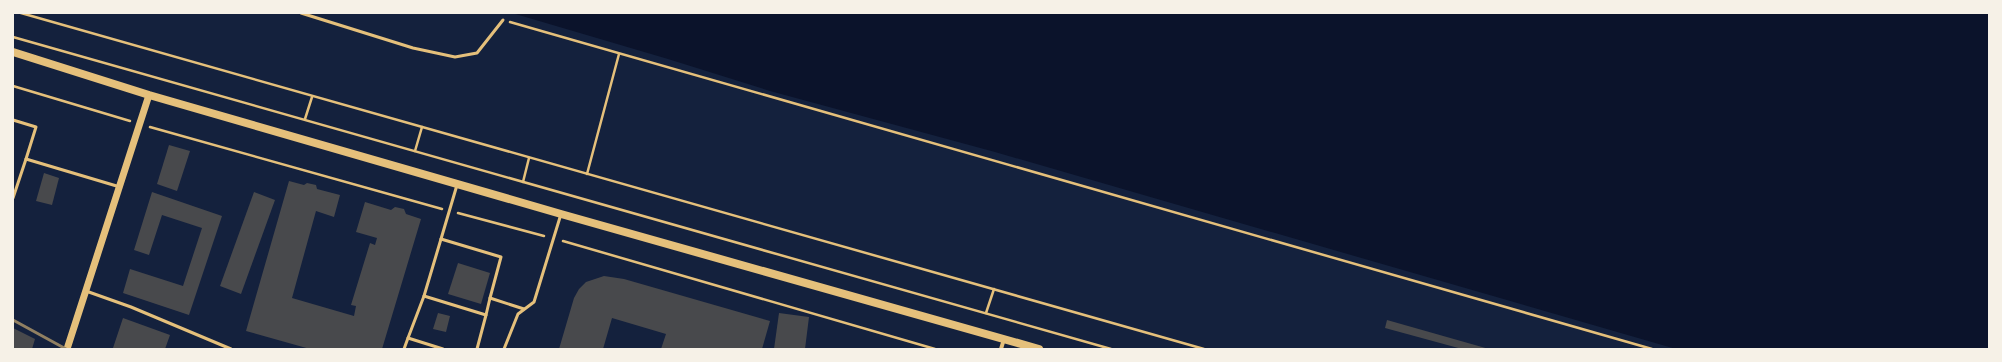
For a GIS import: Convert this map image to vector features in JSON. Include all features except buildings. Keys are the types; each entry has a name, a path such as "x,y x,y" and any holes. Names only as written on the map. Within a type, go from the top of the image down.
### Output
{"main road":[{"path":"13,52 150,95 560,214 1039,349"}],"street":[{"path":"67,349 150,95"},
{"path":"1001,349 1004,339"}],"lane":[{"path":"301,13 413,48 455,57 477,53 503,20"},
{"path":"13,120 36,127 13,198"},
{"path":"26,159 120,187"},
{"path":"404,349 424,296 457,183"},
{"path":"504,349 518,314 534,302 554,239 560,214"},
{"path":"441,240 501,257 477,349"},
{"path":"86,291 131,307 231,349"},
{"path":"424,296 486,315"},
{"path":"490,298 524,309"},
{"path":"408,338 443,349"}],"path":[{"path":"21,13 312,97 1204,349"},
{"path":"503,20 1652,349"},
{"path":"13,37 306,119 1111,349"},
{"path":"587,174 619,54"},
{"path":"13,86 371,190 554,239 935,349"},
{"path":"306,119 312,97"},
{"path":"415,151 422,127"},
{"path":"523,182 530,158"},
{"path":"986,313 994,289"}],"water":[{"path":"512,13 1989,13 1989,349 1676,349 995,152 770,91"}],"railway":[{"path":"13,320 66,349"}]}
